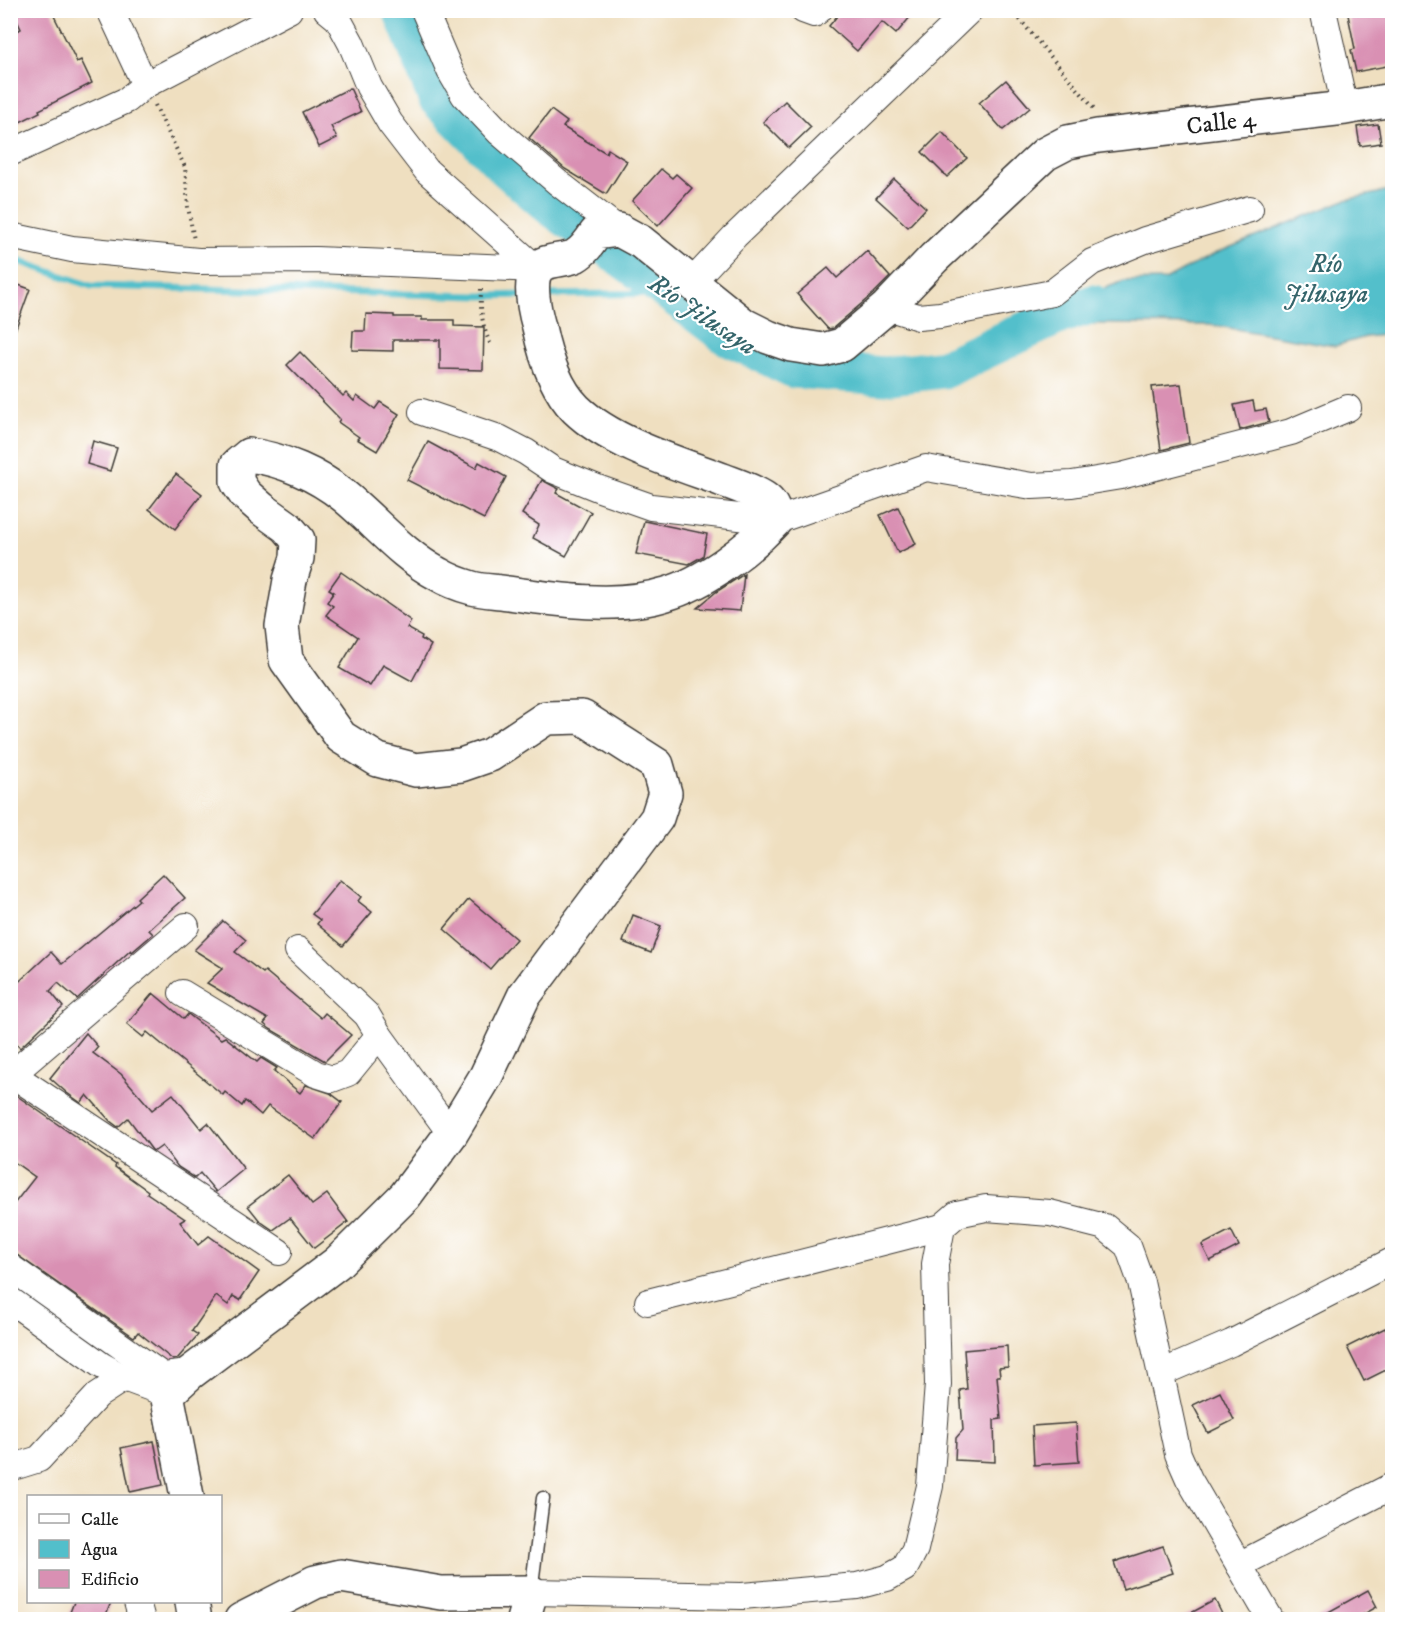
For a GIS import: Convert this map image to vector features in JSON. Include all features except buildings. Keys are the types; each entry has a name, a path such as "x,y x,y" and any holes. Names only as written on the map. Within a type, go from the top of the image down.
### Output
{"street":[{"path":"110,10 145,85"},
{"path":"10,153 127,100 145,85 289,10"},
{"path":"327,10 338,19 351,43 369,87 390,123 427,171 535,287"},
{"path":"424,10 450,71 464,95 508,140 557,182 600,238 575,256 541,265 535,287 543,347 556,380 576,409 610,434 766,499 775,509 775,521"},
{"path":"691,283 735,236 970,10"},
{"path":"1323,10 1345,108"},
{"name":"Calle 4","path":"600,238 640,242 744,325 791,345 823,350 842,345 887,308 934,258 1045,154 1068,142 1107,135 1345,108 1392,100"},
{"path":"887,308 918,317 940,315 1052,293 1092,262 1145,240 1250,209"},
{"path":"10,236 72,249 198,261 316,260 535,287"},
{"path":"10,1300 100,1365 124,1378 178,1383 337,1263 405,1196 451,1134 486,1077 524,996 657,818 665,793 657,765 582,717 546,718 490,755 461,765 416,770 378,760 341,737 286,660 282,626 290,580 297,558 298,540 287,527 245,494 237,482 237,465 249,455 287,465 312,475 343,494 406,552 438,574 472,588 529,596 626,601 666,594 697,581 740,552 775,521 926,468 1032,486 1072,484 1121,476 1291,432 1348,408"},
{"path":"422,412 499,438 553,470 651,507 775,521"},
{"path":"186,926 12,1075 279,1252"},
{"path":"298,950 367,1015 451,1134"},
{"path":"182,993 316,1074 332,1079 348,1073 379,1035"},
{"path":"648,1302 942,1227 957,1214 986,1208 1050,1213 1105,1227 1128,1246 1141,1282 1178,1454 1189,1479 1271,1620"},
{"path":"241,1620 315,1582 341,1576 527,1606 742,1596 857,1586 886,1578 905,1568 915,1549 930,1486 938,1384 935,1264 942,1227"},
{"path":"1161,1373 1231,1343 1392,1261"},
{"path":"10,1268 163,1376 178,1383"},
{"path":"10,1468 39,1459 98,1395 124,1378"},
{"path":"178,1383 187,1495"},
{"path":"1239,1564 1392,1486"},
{"path":"137,1603 142,1620"},
{"path":"192,1603 195,1620"}],"lane":[{"path":"527,1606 543,1498"}],"path":[{"path":"1012,10 1107,135"},
{"path":"145,85 185,167 188,207 198,261"},
{"path":"481,290 480,302 484,327 492,346"}],"water":[{"name":"Río Jilusaya","path":"1392,190 1392,334 1366,337 1335,346 1212,325 1012,323 1124,281 1165,280 1214,254 1345,200"}],"waterway":[{"name":"Río Jilusaya","path":"402,10 437,98 506,168 550,206 728,337 794,369 884,376 944,369 1059,315 1093,304"},
{"path":"10,258 91,286 480,296 525,295"},
{"path":"542,295 670,293"}]}
